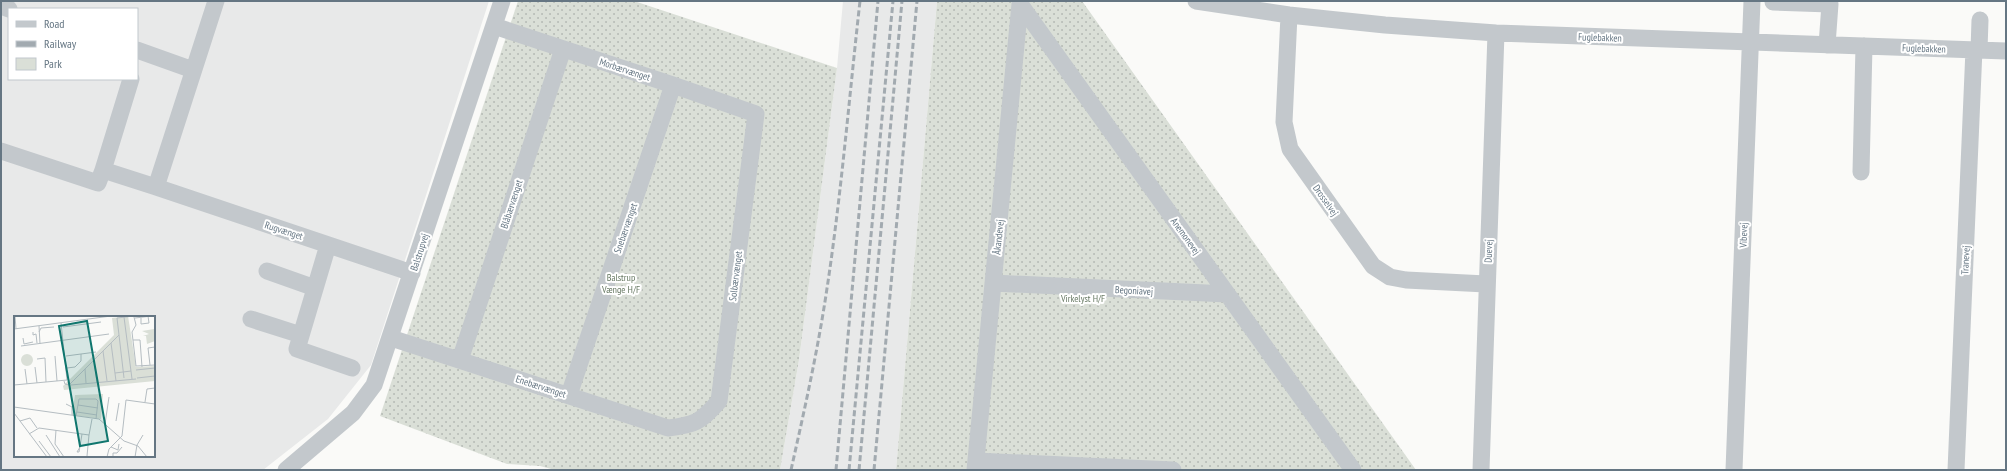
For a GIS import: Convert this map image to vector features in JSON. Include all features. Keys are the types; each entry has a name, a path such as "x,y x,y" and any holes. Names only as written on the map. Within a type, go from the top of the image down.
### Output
{"street":[{"path":"156,187 216,1"},
{"name":"Balstrupvej","path":"286,470 353,413 374,385 391,338 502,1"},
{"name":"Fuglebakken","path":"1196,1 1289,15 1385,25 1496,33 2006,51"},
{"name":"Vibevej","path":"1734,470 1752,1"},
{"path":"1773,2 1830,4 1827,45"},
{"name":"Åkandevej","path":"975,466 1020,3"},
{"name":"Anemonevej","path":"1020,3 1353,470"},
{"name":"Drosselvej","path":"1289,15 1284,122 1290,149 1373,266 1390,277 1406,280 1486,284"},
{"name":"Tranevej","path":"1956,470 1977,49 1980,20"},
{"name":"Morbærvænget","path":"494,26 756,114"},
{"name":"Duevej","path":"1481,470 1486,284 1496,33"},
{"path":"1861,172 1864,46"},
{"name":"Blåbærvænget","path":"460,360 563,49"},
{"path":"138,54 193,70"},
{"path":"1,151 98,183 132,80"},
{"name":"Snebærvænget","path":"569,395 673,85"},
{"name":"Solbærvænget","path":"691,425 708,415 719,401 756,114"},
{"name":"Rugvænget","path":"103,170 412,273"},
{"path":"328,245 296,349 352,368"},
{"path":"268,271 315,288"},
{"name":"Begoniavej","path":"993,283 1227,294"},
{"path":"250,319 301,335"},
{"name":"Enebærvænget","path":"391,338 668,428 691,425"},
{"path":"975,466 1172,470"}],"shaded area":[{"path":"1,1 489,1 371,365 328,419 263,470 1,470"},
{"path":"843,1 937,1 896,470 780,470 799,360 837,68"}],"green space":[{"name":"Balstrup Vænge H/F","path":"518,1 634,1 837,68 799,360 780,470 555,470 540,466 507,464 380,416"},
{"name":"Virkelyst H/F","path":"937,1 1082,1 1416,470 896,470"}],"railway":[{"path":"791,470 826,295 840,185 860,1"},
{"path":"836,470 878,1"},
{"path":"849,470 893,1"},
{"path":"859,470 902,1"},
{"path":"874,470 917,1"}]}
